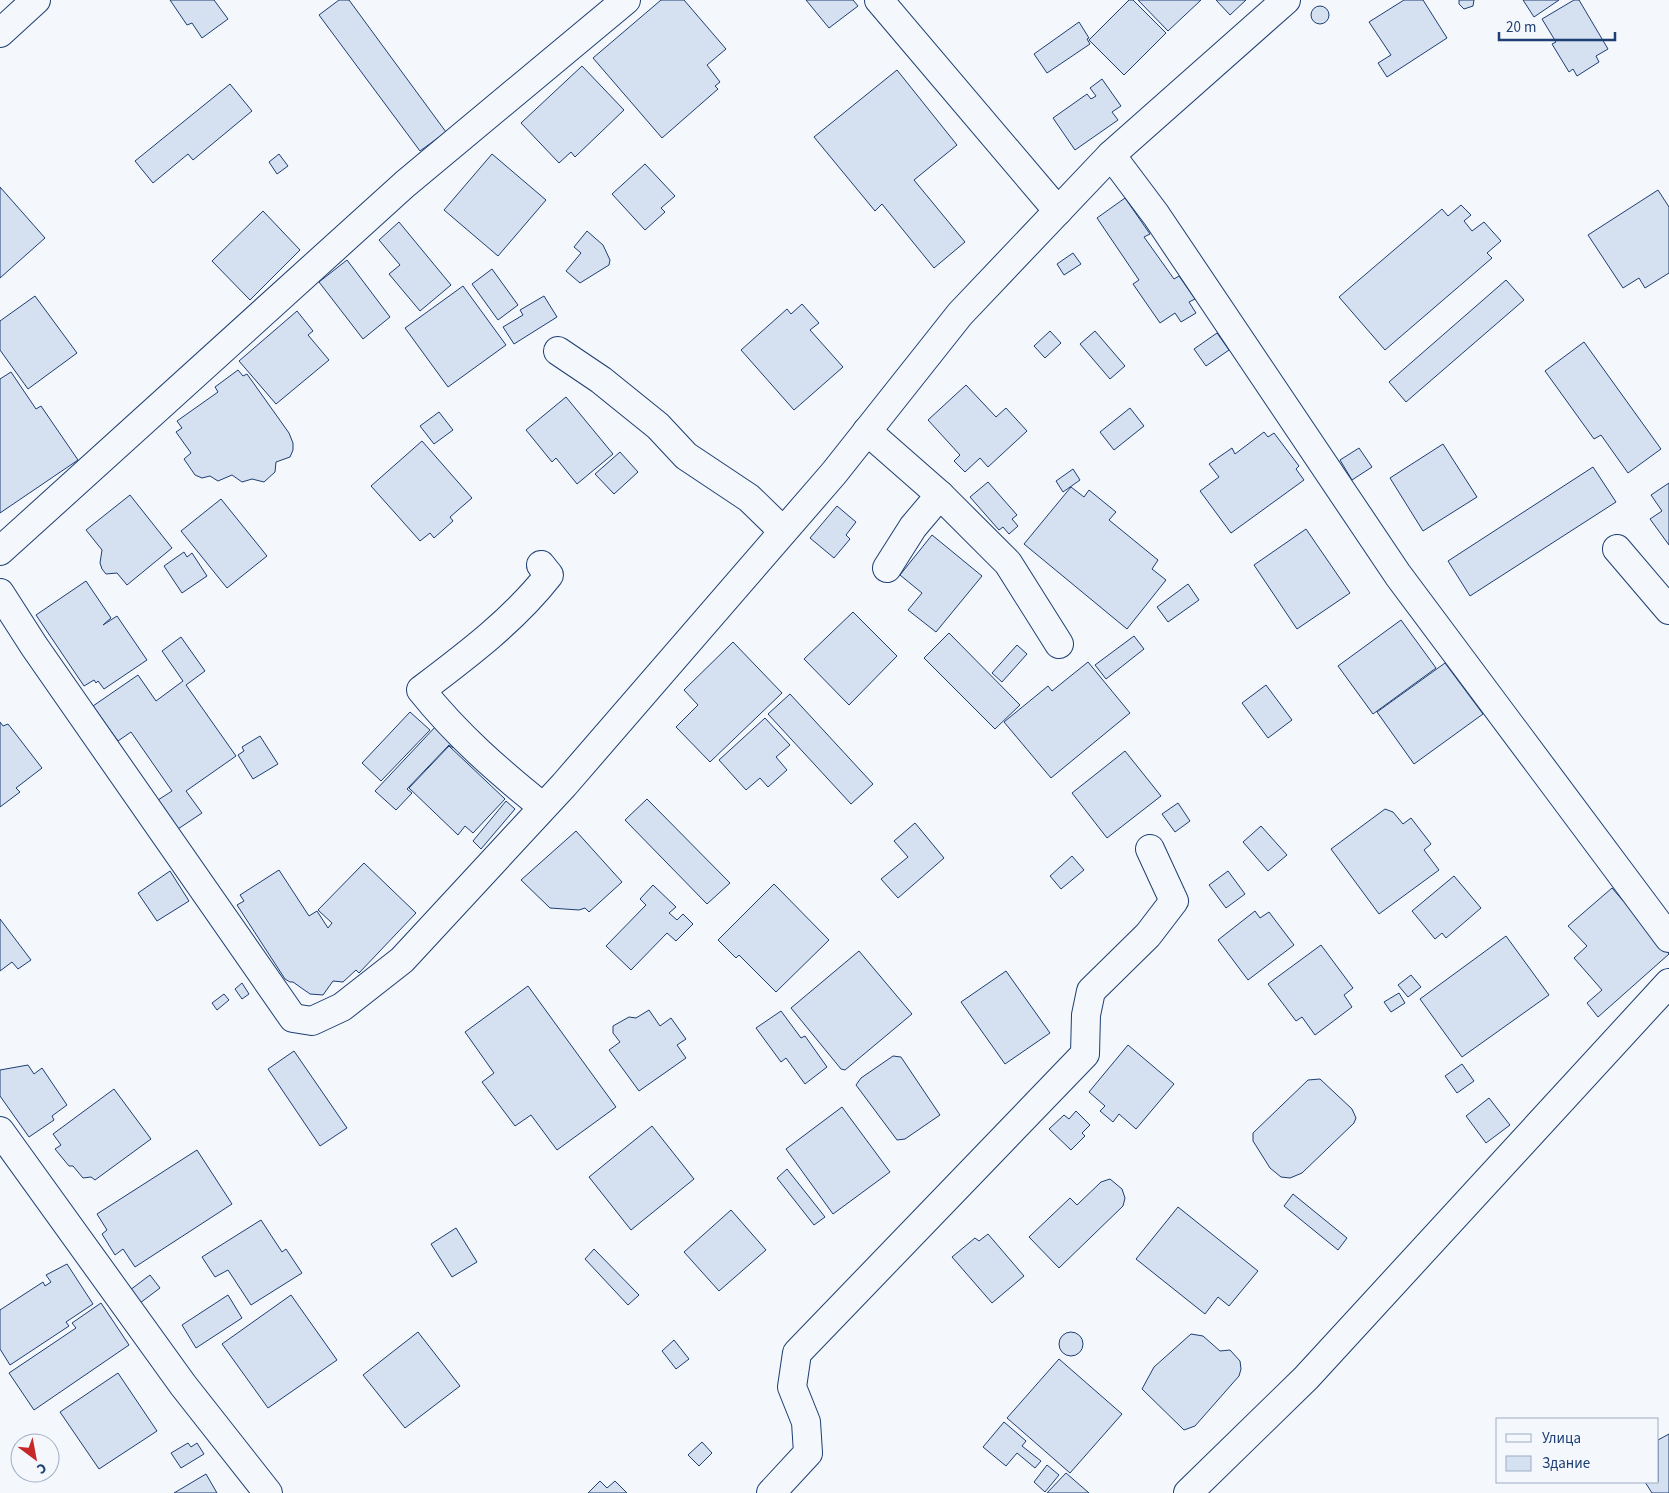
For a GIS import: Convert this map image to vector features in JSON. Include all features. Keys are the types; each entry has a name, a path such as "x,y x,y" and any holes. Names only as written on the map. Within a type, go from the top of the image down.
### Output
{"street":[{"path":"0,33 36,0"},
{"path":"0,551 405,184 626,0"},
{"path":"879,0 1058,211"},
{"path":"0,593 34,646 293,1018 312,1021 342,1007 402,960 543,807 783,532 867,431 960,314 1111,154 1286,0"},
{"path":"1111,154 1156,215 1398,575 1669,938"},
{"path":"558,351 601,380 658,426 686,456 749,498 783,532"},
{"path":"867,431 940,495 1008,563 1059,644"},
{"path":"887,568 913,527 940,495"},
{"path":"1617,549 1669,610"},
{"path":"541,565 549,574 534,593 464,658 421,690 446,721 496,770 543,807"},
{"path":"771,1493 808,1453 806,1422 792,1387 796,1353 1085,1054 1086,1015 1091,990 1148,935 1174,901 1150,849"},
{"path":"1188,1493 1306,1378 1669,982"},
{"path":"0,1131 183,1386 268,1493"}],"building":[{"path":"170,0 214,0 228,19 202,38 192,23 187,25"},
{"path":"339,0 349,0 446,132 420,151 319,15"},
{"path":"661,0 684,0 726,49 707,65 720,82 715,86 718,89 662,138 593,58"},
{"path":"806,0 853,0 858,6 829,28"},
{"path":"1129,0 1133,0 1166,33 1124,75 1089,40"},
{"path":"1138,0 1201,0 1168,31"},
{"path":"1216,0 1246,0 1230,15"},
{"path":"1404,0 1423,0 1447,38 1387,77 1378,63 1391,55 1369,22"},
{"path":"1459,0 1474,0 1473,6 1464,9 1459,4"},
{"path":"1523,0 1559,0 1534,17"},
{"path":"1574,0 1579,0 1608,49 1596,56 1599,62 1577,76 1573,69 1569,72 1552,44 1556,42 1542,19"},
{"path":"1316,6 1324,6 1329,11 1327,22 1316,24 1311,19 1311,11"},
{"path":"1079,22 1089,38 1087,39 1090,44 1047,73 1034,54"},
{"path":"582,66 624,110 575,157 571,152 559,163 521,123"},
{"path":"897,70 957,145 914,180 965,242 934,268 882,204 875,211 814,137"},
{"path":"1102,79 1121,106 1112,112 1118,120 1075,150 1053,118 1087,94 1091,99 1096,96 1090,88"},
{"path":"230,84 252,111 193,160 188,154 153,183 135,161"},
{"path":"279,154 288,166 277,174 269,162"},
{"path":"492,154 546,200 498,256 444,210"},
{"path":"645,164 675,196 661,208 665,212 645,230 612,194"},
{"path":"0,187 45,238 0,278"},
{"path":"1658,190 1669,207 1669,273 1645,288 1639,278 1623,288 1588,235"},
{"path":"1125,198 1150,234 1144,237 1174,279 1179,276 1195,299 1189,302 1196,313 1181,322 1175,313 1160,323 1133,284 1139,280 1097,218"},
{"path":"1461,205 1471,215 1464,221 1472,231 1484,222 1501,241 1487,253 1492,258 1385,350 1339,297 1442,209 1448,216"},
{"path":"263,211 300,250 250,300 212,261"},
{"path":"399,222 451,285 420,311 389,274 400,265 379,240"},
{"path":"587,231 603,245 610,260 609,265 580,283 566,271 581,253 574,247"},
{"path":"1073,253 1081,264 1064,275 1057,264"},
{"path":"347,260 390,317 363,339 319,282"},
{"path":"492,269 518,305 498,320 472,284"},
{"path":"1506,280 1524,300 1406,402 1389,382"},
{"path":"463,286 506,345 448,387 405,328"},
{"path":"35,296 77,353 28,389 0,350 0,321"},
{"path":"544,296 557,317 514,344 503,327 523,315 520,310"},
{"path":"802,304 819,323 810,330 843,367 794,410 741,350 787,309 791,314"},
{"path":"297,311 313,331 308,335 329,360 276,404 239,361"},
{"path":"1050,331 1061,343 1045,358 1034,346"},
{"path":"1095,331 1125,366 1110,379 1080,344"},
{"path":"1217,333 1229,350 1206,366 1194,349"},
{"path":"1584,342 1661,449 1628,473 1601,435 1594,439 1545,371"},
{"path":"238,370 243,376 247,374 289,433 293,443 290,457 276,462 275,472 264,482 252,479 242,482 232,475 218,481 210,476 202,478 195,475 184,459 191,453 176,432 182,428 177,421 218,392 215,387"},
{"path":"11,372 36,409 41,406 78,460 0,513 0,379"},
{"path":"966,385 996,417 1006,408 1027,431 988,467 980,458 965,472 954,461 960,455 928,420"},
{"path":"566,397 613,454 577,484 556,458 552,462 526,430"},
{"path":"1130,408 1144,426 1114,450 1100,432"},
{"path":"439,412 453,430 434,444 420,426"},
{"path":"1264,432 1268,437 1274,433 1299,466 1296,469 1304,480 1231,533 1200,491 1219,477 1209,464 1232,448 1235,454"},
{"path":"422,441 472,498 450,517 453,521 434,538 430,533 420,541 371,486"},
{"path":"1443,444 1477,497 1423,531 1390,478"},
{"path":"1359,448 1372,467 1352,480 1340,460"},
{"path":"620,452 638,472 614,494 595,474"},
{"path":"1593,467 1616,502 1470,596 1448,561"},
{"path":"1073,469 1080,480 1063,492 1056,481"},
{"path":"988,482 1017,515 1012,519 1018,526 1009,534 1003,527 999,530 970,497"},
{"path":"1669,483 1669,545 1650,519 1662,511 1651,495"},
{"path":"1071,487 1084,497 1089,490 1116,512 1109,520 1158,560 1152,569 1166,580 1127,629 1024,544"},
{"path":"130,495 172,548 127,585 117,573 106,574 102,569 100,563 102,550 86,530"},
{"path":"221,499 267,556 227,588 181,531"},
{"path":"837,506 856,522 846,535 850,539 834,558 810,538"},
{"path":"1306,529 1350,593 1297,629 1254,565"},
{"path":"932,535 982,576 936,632 908,610 922,593 900,575"},
{"path":"184,552 187,557 192,553 207,576 182,593 164,566"},
{"path":"86,581 111,618 103,625 117,616 147,660 104,689 98,681 96,683 94,680 84,686 36,615"},
{"path":"1188,584 1199,600 1168,622 1157,607"},
{"path":"853,612 897,656 849,705 804,659"},
{"path":"1401,620 1436,668 1373,714 1338,666"},
{"path":"949,633 1020,705 995,729 924,658"},
{"path":"1134,636 1144,649 1106,679 1095,665"},
{"path":"181,637 205,671 186,685 236,756 186,791 202,813 178,829 158,800 172,791 131,732 118,741 93,706 138,675 156,701 183,681 162,651"},
{"path":"733,642 782,693 710,762 676,727 698,705 684,690"},
{"path":"1017,645 1027,654 1002,682 992,673"},
{"path":"1088,662 1130,713 1051,778 1004,722 1048,686 1052,691"},
{"path":"1445,663 1483,714 1414,764 1377,712"},
{"path":"1266,685 1292,720 1268,738 1242,703"},
{"path":"790,694 873,784 851,804 768,714"},
{"path":"410,712 430,730 381,781 362,763"},
{"path":"765,718 790,745 776,757 787,770 768,787 760,778 746,790 719,760"},
{"path":"0,722 3,726 8,724 42,768 16,788 20,792 0,807"},
{"path":"437,725 457,744 453,748 449,745 407,789 412,793 396,810 375,791"},
{"path":"260,736 278,764 253,779 238,755 244,751 242,747"},
{"path":"449,746 505,799 473,833 465,826 458,835 409,788"},
{"path":"1125,751 1161,796 1107,838 1072,793"},
{"path":"647,799 730,883 707,904 625,820"},
{"path":"506,801 515,809 481,849 473,841"},
{"path":"1178,803 1190,821 1175,832 1162,814"},
{"path":"1385,809 1393,812 1403,824 1411,818 1431,844 1424,850 1439,870 1379,914 1331,849"},
{"path":"915,823 944,858 898,898 881,879 908,857 894,841"},
{"path":"1261,826 1287,855 1268,871 1243,842"},
{"path":"576,831 622,882 589,912 585,908 579,910 550,908 521,880"},
{"path":"1072,856 1084,870 1061,889 1050,876"},
{"path":"364,863 416,913 359,973 356,970 343,982 333,981 323,995 310,994 293,982 285,979 237,905 244,901 240,895 279,870 309,916 317,911 328,928 332,923 318,910"},
{"path":"170,871 189,901 157,921 138,893"},
{"path":"1228,871 1245,894 1226,908 1209,885"},
{"path":"1454,876 1481,908 1446,938 1442,933 1435,939 1412,911"},
{"path":"774,884 829,940 776,992 739,955 736,958 718,940"},
{"path":"653,885 676,907 669,913 677,920 683,914 693,924 676,941 667,933 631,970 606,946 646,905 640,899"},
{"path":"1612,888 1669,954 1598,1017 1587,1003 1602,990 1574,958 1587,946 1568,926"},
{"path":"1255,911 1260,918 1269,912 1294,945 1248,980 1218,940"},
{"path":"0,919 31,960 18,969 12,962 0,971"},
{"path":"1506,936 1549,995 1462,1057 1420,999"},
{"path":"1321,945 1353,988 1344,995 1352,1007 1315,1035 1302,1017 1296,1021 1268,984"},
{"path":"859,951 912,1014 845,1070 841,1069 791,1008"},
{"path":"1006,971 1050,1033 1005,1064 961,1002"},
{"path":"1411,975 1421,987 1408,997 1398,985"},
{"path":"242,983 249,994 242,999 235,989"},
{"path":"528,986 616,1107 557,1150 531,1115 515,1126 482,1082 494,1073 465,1032"},
{"path":"1399,993 1405,1003 1391,1012 1384,1002"},
{"path":"224,994 229,1000 217,1010 212,1003"},
{"path":"649,1010 660,1026 671,1018 686,1039 677,1045 686,1058 639,1091 609,1050 620,1042 613,1033 613,1026 629,1017 636,1018"},
{"path":"781,1011 801,1038 805,1036 827,1067 805,1084 786,1058 781,1062 756,1028"},
{"path":"1128,1045 1174,1084 1136,1129 1119,1114 1113,1122 1100,1111 1105,1106 1089,1092"},
{"path":"294,1051 347,1128 320,1146 268,1069"},
{"path":"893,1056 901,1057 940,1115 905,1139 897,1140 856,1085 861,1078"},
{"path":"1462,1064 1474,1081 1457,1093 1445,1076"},
{"path":"28,1065 34,1074 42,1068 67,1105 52,1116 54,1120 29,1137 0,1096 0,1070"},
{"path":"1320,1079 1352,1109 1356,1118 1354,1123 1302,1173 1290,1178 1281,1177 1270,1168 1253,1141 1253,1133 1308,1080"},
{"path":"114,1089 151,1139 95,1180 91,1177 83,1178 73,1166 69,1166 55,1149 61,1145 53,1134"},
{"path":"1489,1098 1510,1125 1486,1143 1466,1116"},
{"path":"842,1107 890,1172 833,1214 786,1149"},
{"path":"1076,1111 1090,1125 1082,1133 1085,1136 1071,1150 1049,1129 1064,1115 1069,1119"},
{"path":"652,1126 694,1179 631,1230 589,1177"},
{"path":"197,1150 232,1204 135,1267 123,1249 115,1255 102,1234 107,1230 97,1214"},
{"path":"787,1169 825,1217 814,1225 777,1178"},
{"path":"1110,1179 1122,1189 1125,1198 1123,1206 1059,1268 1029,1237 1070,1198 1077,1205 1101,1182"},
{"path":"1293,1194 1347,1238 1338,1250 1284,1206"},
{"path":"1178,1207 1258,1271 1229,1306 1218,1297 1205,1314 1136,1259"},
{"path":"731,1210 766,1250 719,1291 684,1252"},
{"path":"261,1220 282,1252 286,1249 302,1273 251,1305 228,1270 215,1277 202,1257"},
{"path":"456,1228 477,1262 452,1277 431,1244"},
{"path":"988,1234 1024,1276 992,1303 952,1257 975,1238 979,1241"},
{"path":"594,1249 639,1295 628,1305 585,1259"},
{"path":"67,1264 93,1304 66,1322 69,1326 10,1365 0,1349 0,1310 43,1282 45,1286 51,1282 46,1275"},
{"path":"150,1275 160,1288 140,1303 130,1290"},
{"path":"228,1295 242,1318 196,1348 182,1325"},
{"path":"291,1295 337,1360 268,1408 222,1344"},
{"path":"101,1303 129,1345 34,1410 9,1373 76,1328 72,1323"},
{"path":"418,1332 460,1386 405,1428 363,1375"},
{"path":"1071,1332 1079,1336 1083,1344 1079,1352 1071,1356 1063,1352 1059,1344 1063,1336"},
{"path":"1191,1334 1203,1336 1220,1351 1230,1350 1240,1361 1241,1369 1239,1376 1195,1426 1184,1430 1142,1389 1154,1367"},
{"path":"674,1340 689,1359 676,1369 662,1351"},
{"path":"1059,1359 1122,1414 1070,1473 1007,1418"},
{"path":"118,1373 157,1431 99,1469 60,1412"},
{"path":"1004,1422 1026,1441 1022,1446 1041,1461 1035,1468 1017,1453 1006,1466 983,1447"},
{"path":"1669,1434 1669,1493 1652,1493 1646,1483 1659,1483 1659,1439"},
{"path":"702,1442 712,1453 699,1466 688,1455"},
{"path":"188,1443 191,1447 197,1443 204,1454 181,1468 171,1453"},
{"path":"1047,1465 1059,1475 1045,1492 1034,1482"},
{"path":"1066,1473 1089,1493 1047,1493"},
{"path":"206,1474 217,1493 174,1493"},
{"path":"600,1481 607,1488 615,1481 627,1493 588,1493"}]}
